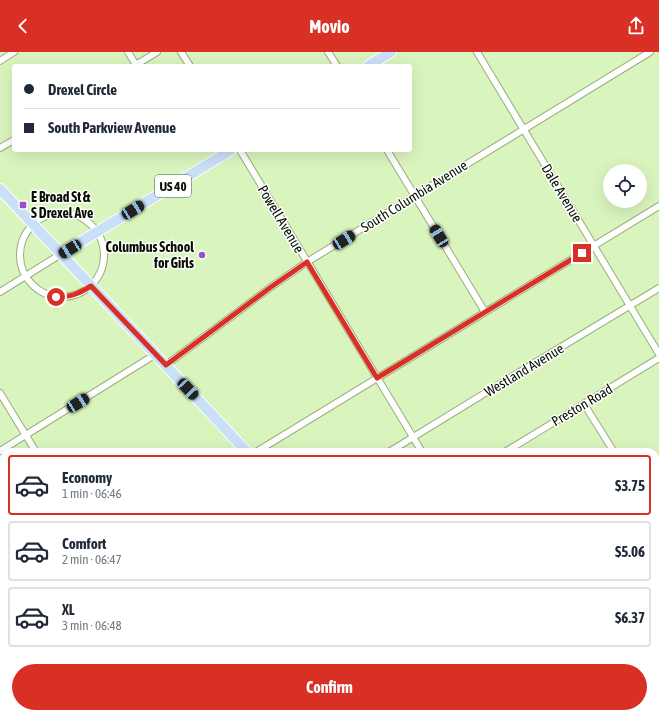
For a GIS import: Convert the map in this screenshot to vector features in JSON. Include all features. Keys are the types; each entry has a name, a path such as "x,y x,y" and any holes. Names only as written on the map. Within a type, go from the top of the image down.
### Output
{"main road":[{"path":"371,64 391,52"},
{"name":"US 40","path":"61,254 228,152"},
{"path":"0,189 243,448"}],"street":[{"path":"0,61 14,52"},
{"path":"128,52 134,64"},
{"path":"138,64 157,52"},
{"path":"181,52 189,64"},
{"path":"328,52 336,64"},
{"name":"Dale Avenue","path":"477,52 659,354"},
{"name":"South Columbia Avenue","path":"166,365 307,262 650,52"},
{"path":"0,148 12,141"},
{"name":"Powell Avenue","path":"241,152 419,448"},
{"path":"388,152 484,312"},
{"path":"263,448 659,206"},
{"path":"56,212 72,213 86,220 98,232 103,245 104,260 100,274 91,286 75,295 56,297 38,290 31,284 22,269 20,249 27,229 39,218 56,212"},
{"path":"0,292 61,254"},
{"name":"Westland Avenue","path":"396,448 659,288"},
{"path":"5,448 156,354"},
{"name":"Preston Road","path":"512,448 659,358"},
{"path":"0,392 34,448"},
{"path":"584,404 612,448"}],"place":[{"name":"E Broad St & S Drexel Ave","path":"23,205"},
{"name":"Columbus School for Girls","path":"202,255"}],"route":[{"path":"56,297 75,295 91,286 166,365 307,262 377,378 582,253"}]}
